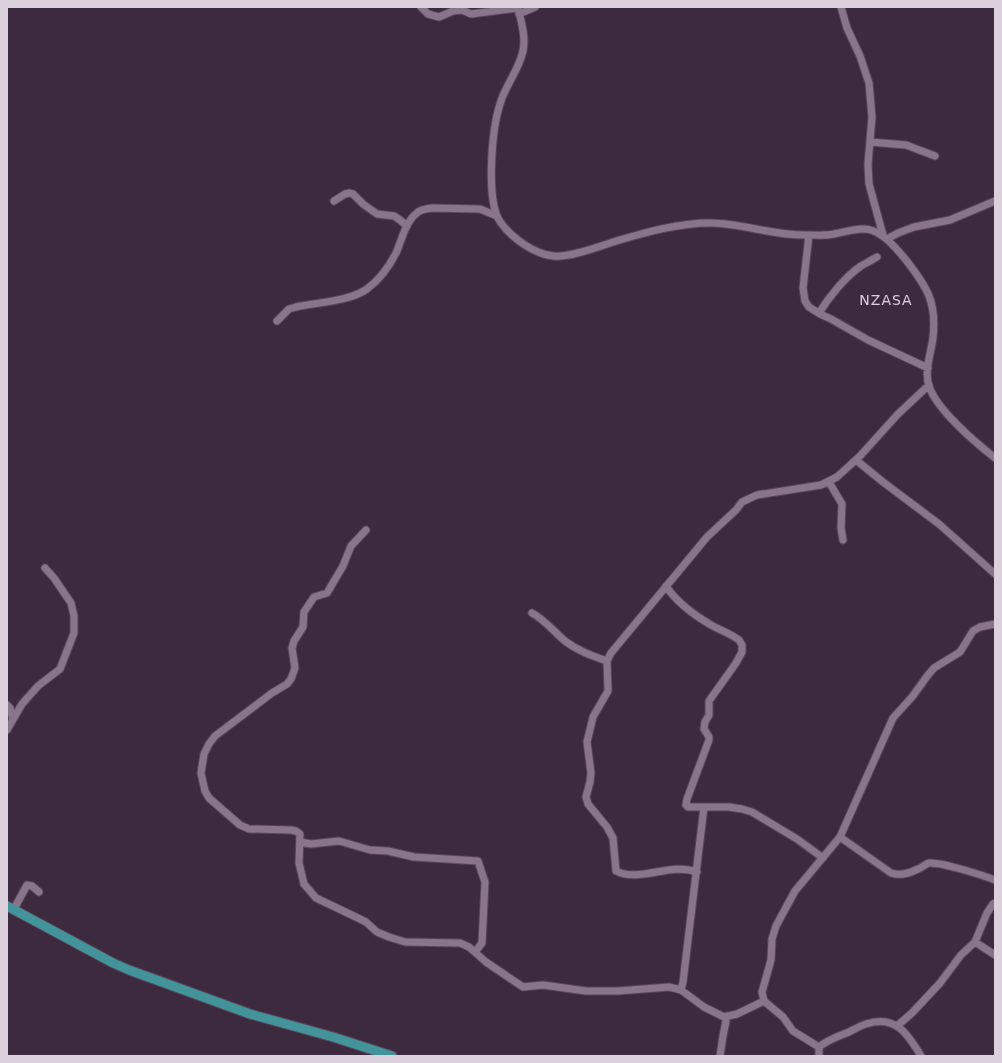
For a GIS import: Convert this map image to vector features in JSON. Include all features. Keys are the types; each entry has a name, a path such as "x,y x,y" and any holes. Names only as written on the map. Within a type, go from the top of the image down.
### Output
{"main road":[{"path":"11,907 113,964 257,1016 333,1037 390,1056"}],"street":[{"path":"421,7 433,16 439,17 453,11 462,10 476,14 534,7"},
{"path":"841,7 847,28 860,56 869,83 872,117 868,164 869,184 885,237"},
{"path":"519,10 524,35 523,50 518,65 500,104 494,128 492,180 493,202 498,220 506,229 527,246 545,254 555,256 598,247 663,229 709,223 778,233 809,235 832,234 861,228 868,229 885,237 902,256 928,290 933,306 934,335 927,380 935,398 960,428 995,458"},
{"path":"870,142 906,145 934,156"},
{"path":"334,201 349,193 353,194 363,204 377,214 394,216 407,226"},
{"path":"885,237 914,227 950,220 995,201"},
{"path":"277,321 289,310 296,307 350,297 365,290 384,273 395,254 407,226 418,212 424,209 480,209 497,216"},
{"path":"809,235 803,288 805,301 809,307 868,340 928,368"},
{"path":"819,313 834,292 854,272 861,266 877,257"},
{"path":"696,872 675,869 636,874 616,871 613,838 607,827 588,804 586,797 591,773 587,742 593,717 608,691 607,662 611,653 707,537 736,510 742,502 757,494 821,485 830,482 856,460 898,414 929,385"},
{"path":"856,460 939,524 995,574"},
{"path":"830,482 842,508 841,528 843,540"},
{"path":"366,530 351,546 327,593 314,598 304,612 303,627 294,640 292,648 295,668 291,679 287,684 272,693 215,736 209,744 204,754 201,773 204,791 209,798 240,825 249,829 291,830 300,834 299,863 304,884 316,898 366,922 377,932 389,937 405,942 460,943 469,947 486,962 523,987 543,985 586,991 618,991 669,987 681,990 704,1007 719,1015 727,1016 737,1014 764,1001"},
{"path":"7,730 22,704 38,686 60,669 74,633 74,616 71,603 54,578 45,568"},
{"path":"666,586 672,594 689,610 711,625 736,638 742,645 743,649 739,658 708,704 709,715 705,722 704,729 709,737 709,740 686,804 688,807 738,808 752,812 797,839 823,858"},
{"path":"532,613 542,619 570,645 607,662"},
{"path":"819,1047 793,1031 783,1018 764,1001 762,992 771,960 774,930 795,891 840,837 896,714 912,697 934,668 960,652 973,631 980,627 995,624"},
{"path":"7,705 10,708 13,720"},
{"path":"681,990 704,807"},
{"path":"840,837 896,875 918,870 926,864 934,864 956,868 995,880"},
{"path":"300,842 311,844 339,841 370,850 388,851 420,858 478,861 485,882 482,943 475,952"},
{"path":"11,907 27,885 32,886 39,892"},
{"path":"897,1026 912,1013 940,983 962,955 975,942 987,913 995,903"},
{"path":"975,942 995,955"},
{"path":"720,1056 727,1016"},
{"path":"819,1047 825,1042 865,1024 885,1021 897,1026 909,1036 921,1056"},
{"path":"819,1047 819,1056"}],"district":[{"name":"NZASA","path":"886,300"}]}
